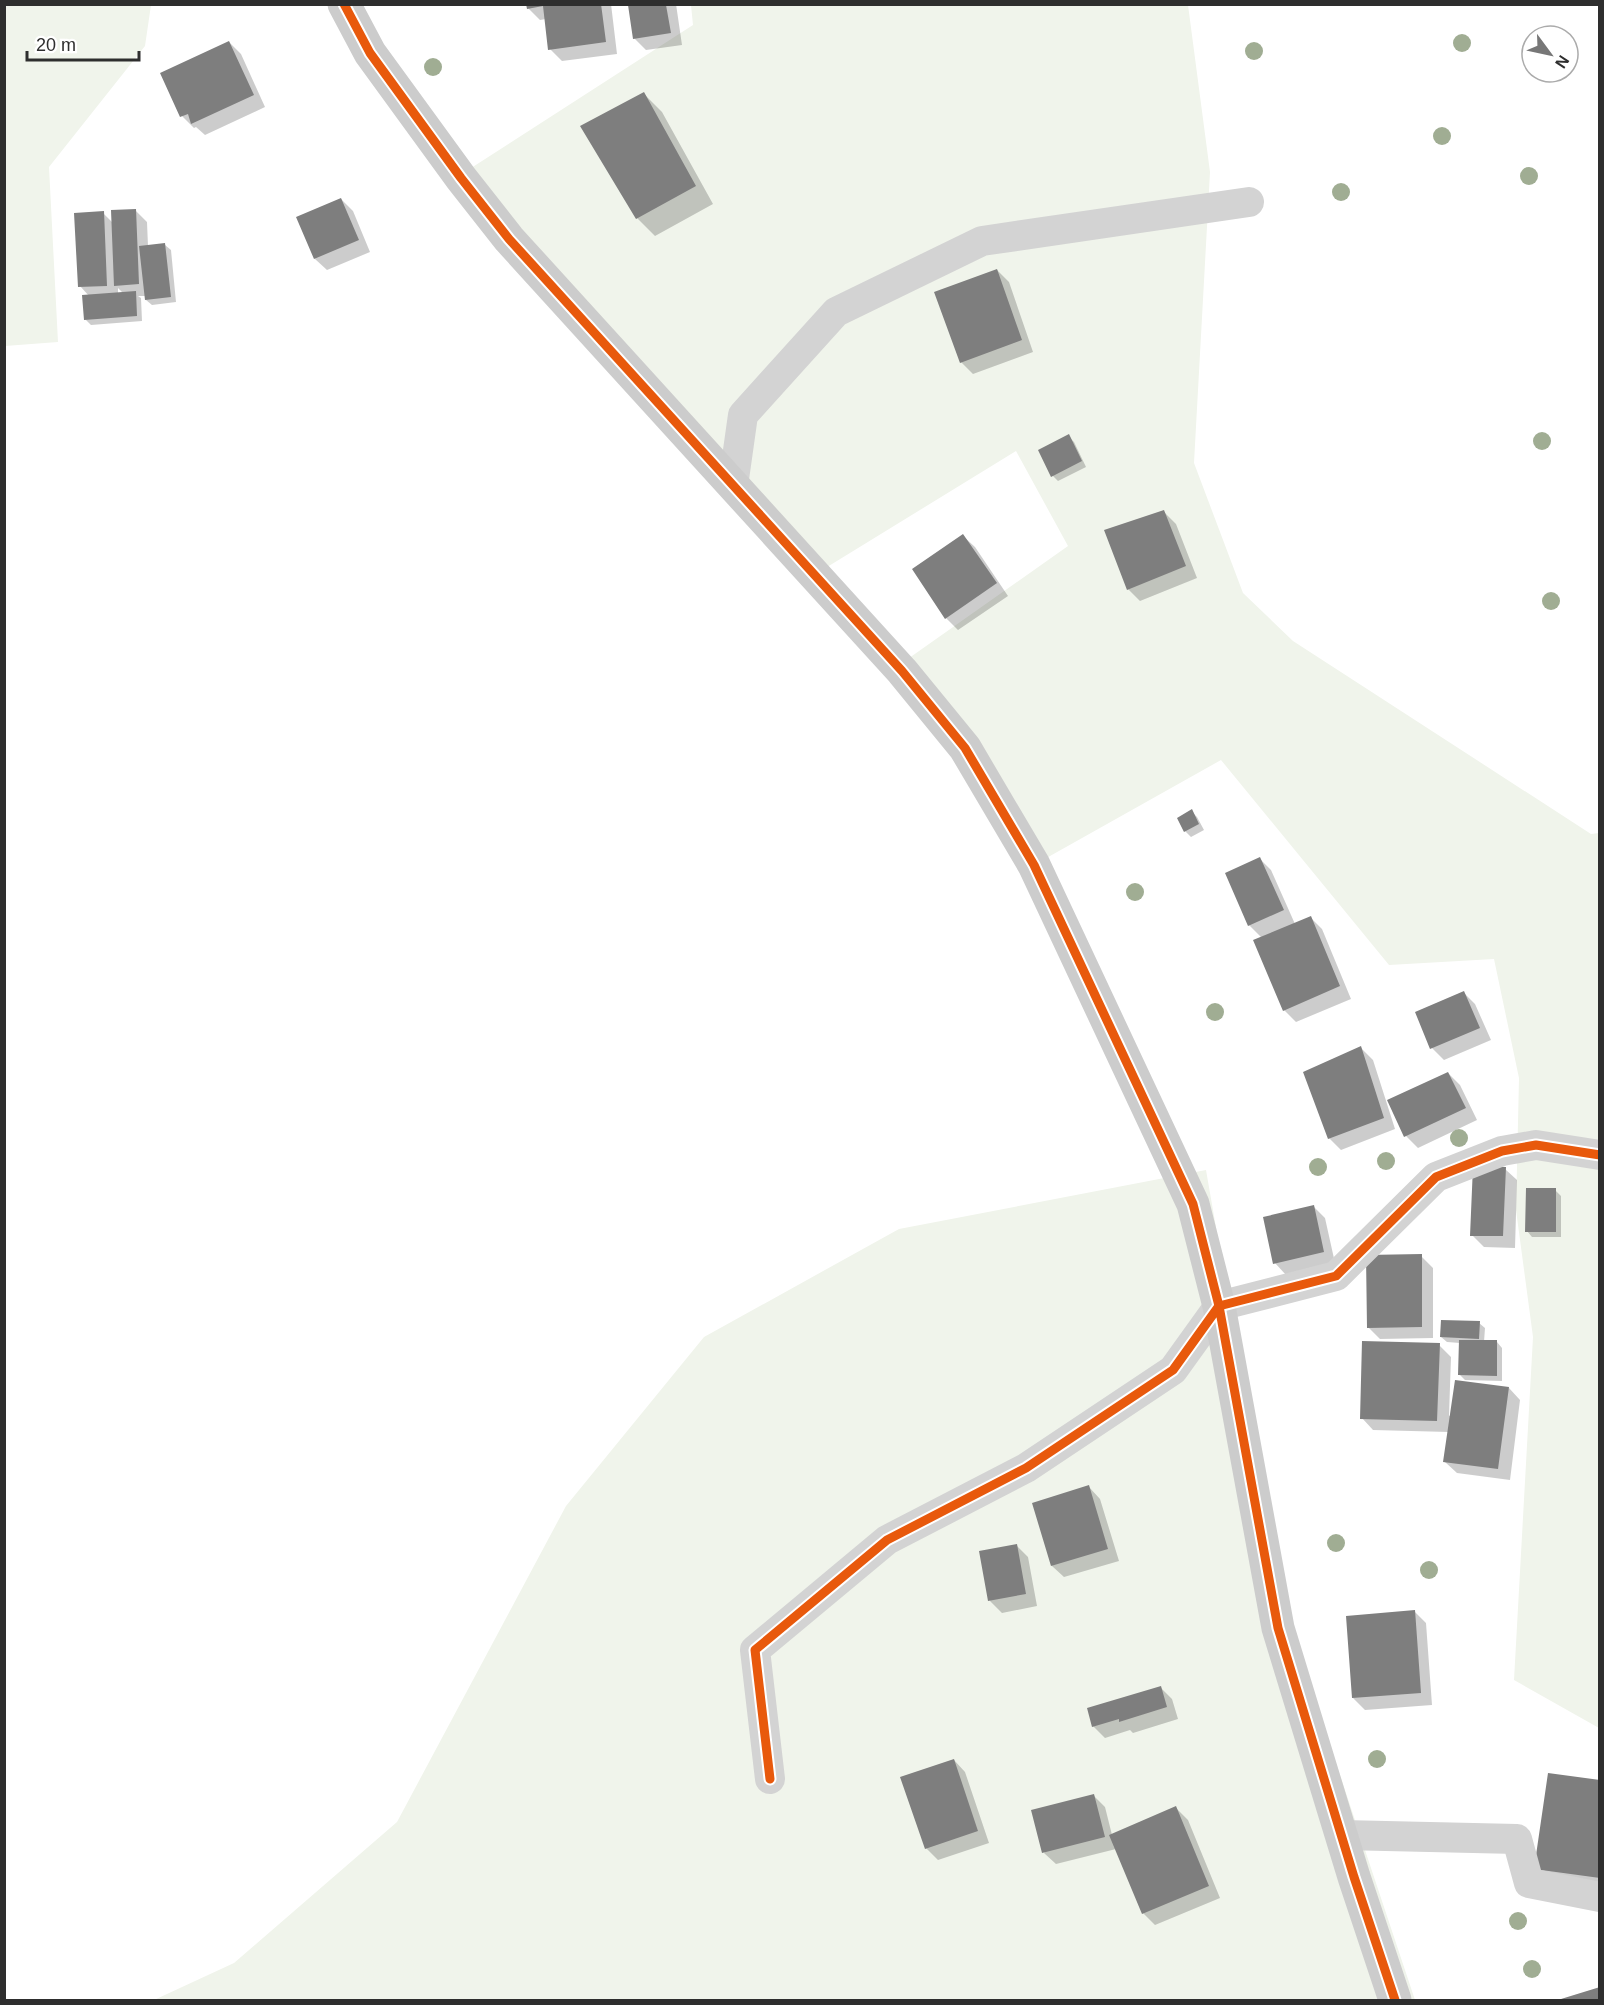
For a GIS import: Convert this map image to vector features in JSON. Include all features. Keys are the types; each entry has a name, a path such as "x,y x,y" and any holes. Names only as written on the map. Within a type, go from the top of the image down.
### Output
{"street":[{"path":"344,4 370,53 461,178 509,239 902,671 965,748 1034,864 1193,1204 1219,1306 1278,1628 1341,1835 1395,2001"},
{"path":"733,486 743,415 836,312 982,241 1249,202"},
{"path":"770,1779 755,1650 887,1540 1026,1468 1173,1370 1219,1306 1336,1276 1436,1177 1502,1151 1536,1145 1599,1155"},
{"path":"1341,1835 1517,1839 1529,1883 1599,1897"}],"shaded area":[{"path":"5,4 151,5 145,46 49,167 58,342 5,346"},
{"path":"691,5 1188,5 1210,172 1194,463 1243,593 1293,641 1591,834 1599,833 1599,1728 1514,1680 1533,1337 1516,1210 1519,1078 1494,959 1389,965 1221,760 1034,865 1013,828 885,675 1068,546 1016,451 806,580 468,170 693,25"},
{"path":"1206,1170 1280,1595 1415,2000 154,2000 234,1963 397,1822 566,1506 704,1337 899,1229"}],"building":[{"path":"526,4 601,4 606,42 548,50 543,6 527,9"},
{"path":"628,5 666,5 671,33 633,39"},
{"path":"229,41 254,95 191,124 188,114 180,117 160,73"},
{"path":"644,92 696,186 636,219 580,126"},
{"path":"341,198 359,240 314,259 296,217"},
{"path":"136,209 139,284 114,286 111,210"},
{"path":"104,211 107,286 78,287 74,213"},
{"path":"165,243 171,297 145,300 139,246"},
{"path":"997,269 1022,340 960,363 934,292"},
{"path":"136,291 137,316 84,320 82,295"},
{"path":"1069,434 1082,461 1051,477 1038,450"},
{"path":"1164,510 1186,566 1127,590 1104,530"},
{"path":"963,534 997,583 945,619 912,569"},
{"path":"1192,809 1199,824 1184,832 1177,818"},
{"path":"1260,857 1284,910 1248,926 1225,873"},
{"path":"1311,916 1340,986 1283,1011 1253,940"},
{"path":"1464,991 1480,1028 1430,1049 1415,1012"},
{"path":"1361,1046 1384,1118 1328,1139 1303,1072"},
{"path":"1448,1072 1466,1108 1404,1137 1387,1100"},
{"path":"1473,1166 1506,1167 1503,1236 1470,1236"},
{"path":"1526,1188 1556,1188 1556,1232 1525,1232"},
{"path":"1314,1205 1324,1252 1273,1264 1263,1217"},
{"path":"1422,1254 1422,1327 1367,1328 1366,1255"},
{"path":"1441,1320 1480,1321 1479,1339 1440,1337"},
{"path":"1459,1340 1497,1340 1497,1376 1458,1375"},
{"path":"1362,1341 1440,1343 1437,1421 1360,1419"},
{"path":"1455,1380 1509,1387 1498,1469 1443,1462"},
{"path":"1089,1485 1108,1549 1051,1566 1032,1503"},
{"path":"1017,1544 1026,1594 988,1601 979,1551"},
{"path":"1415,1610 1421,1693 1352,1698 1346,1616"},
{"path":"1161,1686 1167,1707 1119,1722 1119,1719 1092,1727 1087,1708"},
{"path":"954,1759 978,1831 925,1849 900,1777"},
{"path":"1548,1773 1600,1780 1600,1878 1534,1869"},
{"path":"1094,1794 1105,1837 1042,1853 1031,1810"},
{"path":"1176,1806 1209,1886 1142,1914 1109,1835"},
{"path":"1600,1987 1600,2000 1561,1999"}],"cycle path":[{"path":"344,4 370,53 461,178 509,239 902,671 965,748 1034,865 1193,1204 1219,1306 1278,1628 1354,1877 1395,2000"},
{"path":"770,1779 755,1650 887,1540 1026,1468 1173,1370 1219,1306 1336,1276 1436,1177 1502,1151 1536,1145 1600,1155"}]}
